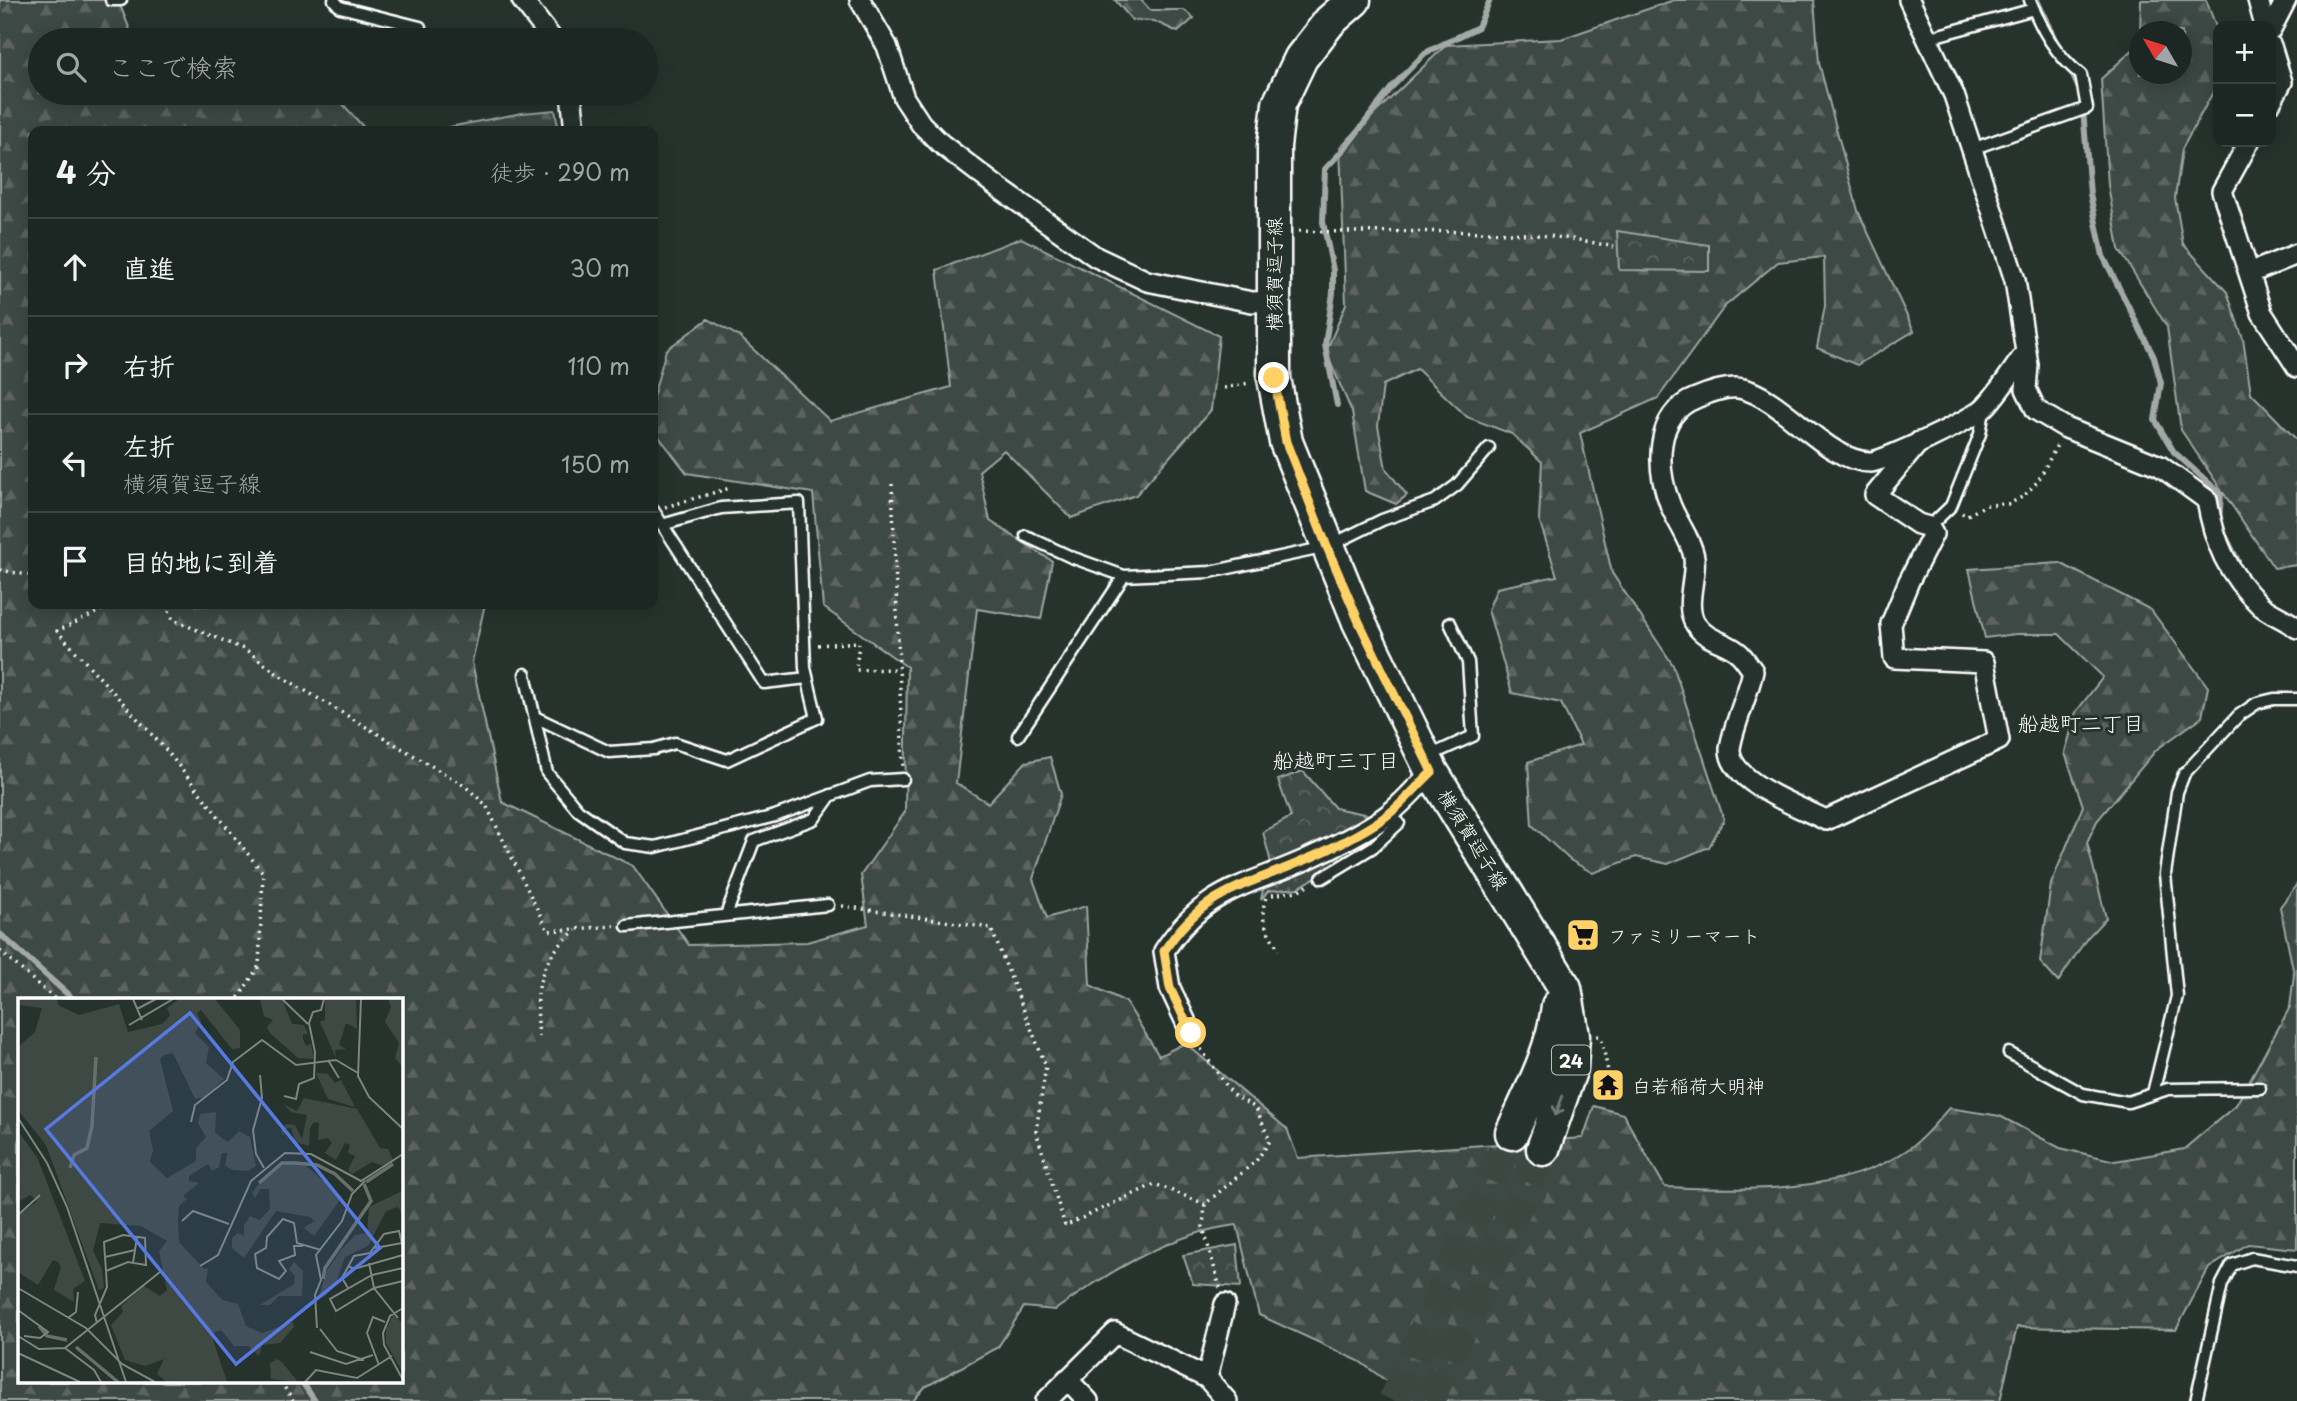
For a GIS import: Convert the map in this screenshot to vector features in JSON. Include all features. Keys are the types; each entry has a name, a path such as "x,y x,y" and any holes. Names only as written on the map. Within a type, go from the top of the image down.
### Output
{"main road":[{"name":"横須賀逗子線","path":"1354,0 1330,21 1301,58 1279,104 1273,146 1274,378 1286,442 1359,622 1429,765 1565,988 1571,1009 1571,1068 1543,1149"},
{"name":"横須賀逗子線","path":"1512,1133 1547,1057 1556,1028 1558,1005 1555,969"}],"street":[{"path":"523,0 544,28"},
{"path":"860,0 887,46 904,98 921,124 940,143 996,186 1096,257 1147,281 1252,302 1273,301"},
{"path":"1909,0 1954,95 2015,280 2026,352 2026,389 2036,410 2066,428 2160,467 2207,499 2212,532 2224,562 2261,606 2297,628"},
{"path":"2258,0 2264,21"},
{"path":"2275,21 2286,0"},
{"path":"2276,62 2282,82 2276,93"},
{"path":"572,105 574,126"},
{"path":"2246,147 2222,191 2262,313 2297,367"},
{"path":"2250,273 2297,254"},
{"path":"1919,442 1875,495 1918,524 1929,527 1933,534 1909,580 1891,624 1894,658 1984,662 1999,740 1826,820 1742,777 1732,763 1730,749 1753,671 1739,653 1712,639 1696,626 1691,611 1694,555 1669,502 1661,462 1662,436 1670,418 1686,402 1739,387 1761,395 1811,434 1849,456 1871,462 1919,442 1984,409 2026,352"},
{"path":"1191,1033 1170,988 1164,951 1181,926 1205,903 1255,879 1306,860 1389,815 1429,765"},
{"path":"1208,1378 1224,1304"},
{"path":"1046,1401 1115,1333 1208,1378 1227,1401"},
{"path":"1068,1380 1088,1401"}],"lane":[{"path":"111,0 121,0"},
{"path":"334,0 340,8 420,28"},
{"path":"1928,38 2032,4 2061,59 2081,75 2087,108 1972,149"},
{"path":"1929,527 1951,506 1980,434 1984,409"},
{"path":"1027,536 1071,557 1124,576 1210,572 1327,547 1399,513 1436,501 1457,485 1489,449"},
{"path":"535,718 609,752 654,749 674,743 727,760 817,718 807,678 799,503 721,508 662,525"},
{"path":"658,518 764,682 807,678"},
{"path":"1018,736 1124,576"},
{"path":"1429,765 1473,736 1468,662 1450,623"},
{"path":"525,674 547,773 578,810 625,843 655,847 775,816 870,781 903,779"},
{"path":"2153,1093 2177,996 2165,874 2177,792 2183,774 2238,716 2256,703 2274,699 2297,699"},
{"path":"726,915 754,841 814,819 831,795"},
{"path":"1322,878 1373,847 1399,823 1389,815"},
{"path":"626,926 828,905"},
{"path":"2009,1053 2083,1094 2128,1102 2153,1093 2195,1086 2260,1088"},
{"path":"2196,1401 2222,1284 2232,1265 2252,1258 2297,1266"}],"path":[{"path":"1327,232 1523,233 1580,239 1614,247"},
{"path":"1951,506 1966,516 1986,505 2009,504 2024,496 2038,481 2066,428"},
{"path":"892,484 903,779"},
{"path":"658,509 730,488"},
{"path":"0,570 28,575"},
{"path":"104,609 57,631 167,751 263,873 259,966 238,998"},
{"path":"168,609 173,620 246,650 279,675 465,786 486,805 548,930 626,926"},
{"path":"806,647 859,642 856,670 899,669"},
{"path":"1279,950 1265,928 1264,900 1268,895 1297,891 1322,878"},
{"path":"828,905 991,928 1046,1066 1036,1131 1065,1226 1155,1184 1205,1203"},
{"path":"540,1037 537,1004 543,970 554,948 578,929"},
{"path":"0,951 54,998"},
{"path":"1191,1033 1233,1095 1256,1108 1270,1141 1256,1161 1205,1203 1203,1227 1224,1304"},
{"path":"1593,1036 1601,1037 1608,1071"},
{"path":"282,1384 293,1401"}],"green space":[{"path":"0,0 118,0 129,28 28,28 28,105 344,105 363,126 28,126 28,609 484,609 472,662 502,802 633,866 689,945 807,942 868,925 861,875 905,812 907,667 823,607 813,493 687,473 658,435 658,379 666,350 708,319 740,337 830,421 951,387 937,270 1021,238 1219,336 1211,410 1136,495 1071,518 1004,450 979,471 990,521 1052,561 1041,619 977,609 956,783 988,803 1026,762 1050,757 1061,794 1033,879 1047,918 1086,906 1090,985 1126,1002 1159,1056 1185,1043 1287,1129 1298,1158 1583,1138 1594,1106 1623,1114 1665,1187 1726,1189 1790,1186 1852,1175 1881,1165 1913,1146 1949,1108 2000,1116 2060,1148 2115,1161 2184,1149 2236,1105 2290,1007 2294,974 2280,907 2297,884 2297,1249 2248,1244 2209,1268 2176,1330 2017,1327 2000,1401 1414,1401 1359,1361 1259,1315 1237,1225 1213,1229 1165,1245 1096,1282 1055,1310 1024,1307 998,1347 925,1387 913,1401 0,1401"},
{"path":"1115,0 1141,0 1150,10 1184,10 1194,18 1178,32 1154,21 1132,20"},
{"path":"1674,0 1814,0 1819,63 1858,211 1914,331 1857,365 1817,348 1825,306 1824,257 1778,262 1725,306 1658,398 1580,433 1612,573 1673,665 1724,820 1709,847 1668,864 1636,857 1593,873 1570,860 1532,825 1528,762 1581,745 1561,703 1512,693 1488,610 1497,588 1557,576 1539,519 1542,462 1512,434 1467,417 1417,369 1383,385 1378,426 1386,469 1407,495 1396,504 1365,491 1352,412 1326,352 1346,304 1340,147 1446,45 1561,39"},
{"path":"2141,0 2206,0 2214,21 2213,92 2182,149 2175,198 2183,244 2227,292 2243,339 2251,393 2297,440 2297,565 2274,568 2181,430 2167,327 2119,249 2108,185 2101,79 2129,53 2129,84 2192,84 2192,21 2140,21"},
{"path":"555,110 558,126 455,126 522,113"},
{"path":"1617,231 1709,245 1709,271 1619,270"},
{"path":"2060,563 2151,610 2208,687 2202,717 2156,750 2097,821 2087,842 2106,918 2087,938 2058,982 2040,962 2051,884 2083,806 2065,753 2076,712 2103,677 2059,634 2016,634 1985,638 1969,569"},
{"path":"1303,771 1335,808 1369,815 1299,855 1271,863 1263,832 1291,817 1278,780"},
{"path":"1392,822 1362,849 1298,888 1268,891 1261,900 1264,884"},
{"path":"1237,1245 1241,1287 1193,1284 1183,1255"}],"waterway":[{"path":"1337,405 1325,345 1333,293 1333,270 1323,222 1325,169 1346,147 1392,87 1425,53 1478,27 1490,0"},
{"path":"2037,0 2057,44"},
{"path":"2070,69 2080,91"},
{"path":"2083,109 2090,194 2103,256 2154,357 2161,383 2155,420 2174,452 2221,494 2219,522"},
{"path":"2223,531 2238,561"},
{"path":"0,934 72,998"},
{"path":"303,1384 315,1401"}],"tunnel":[{"path":"1394,1401 1512,1133"},
{"path":"1428,1401 1543,1149"}],"place":[{"name":"ファミリーマート","path":"1583,935"},
{"name":"白若稲荷大明神","path":"1608,1085"}],"district":[{"name":"船越町二丁目","path":"2081,722"},
{"name":"船越町三丁目","path":"1336,759"}],"route":[{"path":"1191,1033 1170,988 1164,951 1181,926 1205,903 1255,879 1306,860 1389,815 1432,772 1359,622 1327,547 1286,442 1274,378"}]}
